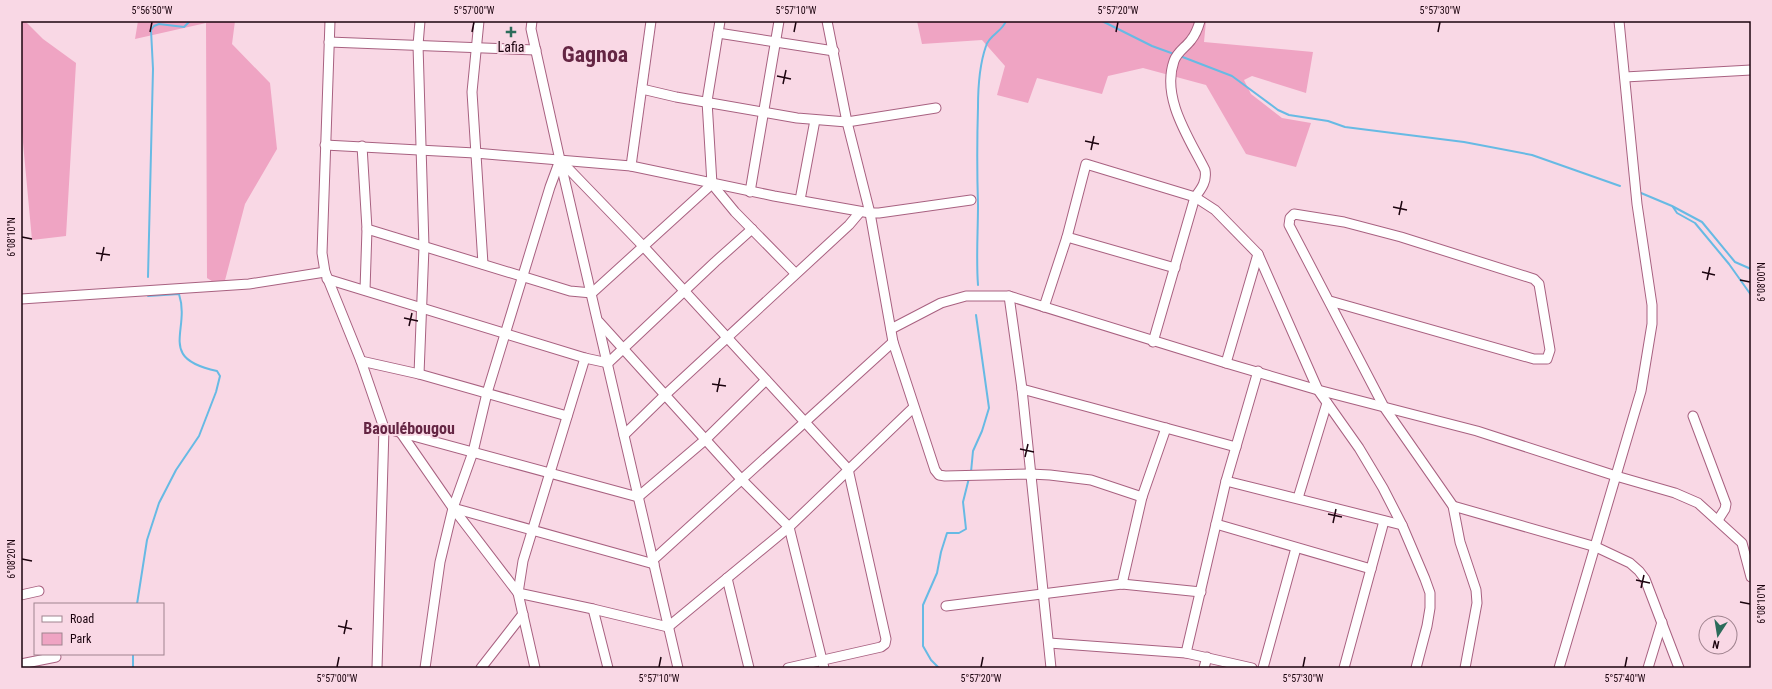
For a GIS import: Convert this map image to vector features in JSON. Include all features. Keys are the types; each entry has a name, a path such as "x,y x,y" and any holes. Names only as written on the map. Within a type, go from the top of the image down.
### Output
{"street":[{"path":"330,21 322,252 326,275 361,361 384,428 377,668"},
{"path":"419,374 424,247 418,45 420,21"},
{"path":"479,21 475,48 472,92 483,264"},
{"path":"532,21 531,29 560,160 678,668"},
{"path":"631,166 651,21"},
{"path":"720,21 707,101 712,184 735,212 795,273"},
{"path":"750,192 779,21"},
{"path":"828,21 847,122 870,213 893,342 913,408 935,470 939,475 945,476 1030,474 1091,480 1142,498"},
{"path":"1153,342 1195,197 1206,178 1205,170 1178,114 1173,96 1171,75 1177,55 1196,33 1200,21"},
{"path":"1559,668 1641,391 1652,324 1652,305 1638,204 1619,21"},
{"path":"718,32 834,51"},
{"path":"329,42 536,50"},
{"path":"1625,77 1751,70"},
{"path":"642,89 676,97 815,120 847,122 936,108"},
{"path":"800,200 815,120"},
{"path":"325,144 476,153 631,166 750,192 870,213 971,200"},
{"path":"362,146 367,229 365,290"},
{"path":"560,160 644,247 848,469 886,639 885,644 881,647 824,664 788,668"},
{"path":"425,668 440,562 453,508 473,452 487,393 505,332 550,187 560,160"},
{"path":"1044,307 1068,237 1086,164 1195,197 1215,210 1258,254 1318,390 1359,448 1402,525 1430,593 1430,608 1427,626 1416,668"},
{"path":"367,229 522,275 570,291 592,293 712,184"},
{"path":"624,434 795,273 849,225 860,212"},
{"path":"1330,301 1534,359 1547,359 1550,350 1542,291 1539,284 1534,279 1401,237 1344,222 1294,214 1290,218 1290,225 1384,407 1454,506 1460,542 1476,590 1478,603 1465,668"},
{"path":"608,363 752,229"},
{"path":"1068,237 1175,268"},
{"path":"1226,363 1258,254"},
{"path":"21,299 250,284 326,275 365,290 505,332 585,358 608,363"},
{"path":"891,329 941,303 966,296 1009,296 1153,342 1258,371 1318,390 1477,431 1616,476 1675,492 1698,503 1746,543 1751,577"},
{"path":"1009,296 1022,389 1051,668"},
{"path":"598,322 742,480 789,527 824,664"},
{"path":"654,562 893,342"},
{"path":"536,668 518,593 523,561 585,358"},
{"path":"361,361 419,374 567,416"},
{"path":"1186,653 1226,480 1258,371"},
{"path":"638,497 705,440 766,380"},
{"path":"1022,389 1236,447"},
{"path":"1298,498 1328,403"},
{"path":"668,627 789,527 913,408"},
{"path":"1693,416 1726,504 1726,509 1718,520"},
{"path":"384,428 638,497"},
{"path":"1122,584 1142,498 1166,428"},
{"path":"401,433 453,508 518,593 668,627"},
{"path":"1226,480 1402,525"},
{"path":"1454,506 1596,547 1630,563 1645,579 1680,668"},
{"path":"453,508 654,562"},
{"path":"1344,668 1384,521"},
{"path":"1216,524 1371,569"},
{"path":"1263,668 1296,548"},
{"path":"727,578 748,668"},
{"path":"946,606 1122,584 1201,592"},
{"path":"21,595 39,591"},
{"path":"594,609 608,668"},
{"path":"481,668 523,614"},
{"path":"1648,668 1662,622"},
{"path":"1049,643 1186,653 1252,668"},
{"path":"21,664 56,657"},
{"path":"1204,668 1207,657"}],"green space":[{"path":"21,21 25,21 43,39 76,63 66,236 32,240 21,121"},
{"path":"138,21 235,21 232,44 270,83 277,149 245,204 223,288 207,278 206,23 135,39"},
{"path":"917,21 1206,21 1204,42 1313,52 1306,93 1252,76 1244,80 1251,94 1282,118 1311,123 1296,167 1246,154 1206,85 1143,68 1108,76 1102,94 1037,78 1028,103 997,95 1005,66 982,40 922,44"}],"waterway":[{"path":"148,277 153,69 151,30 154,26 159,24 184,27 190,21"},
{"path":"978,285 977,144 979,76 988,42 1002,28 1006,21"},
{"path":"1102,21 1152,46 1174,54"},
{"path":"1180,56 1232,76 1278,110 1289,115 1328,121 1345,127 1464,142 1532,155 1620,186"},
{"path":"1641,193 1672,206 1702,222 1735,262 1751,269"},
{"path":"1673,207 1677,213 1695,223 1729,264 1751,295"},
{"path":"137,603 147,540 159,503 176,470 199,436 216,392 220,376 217,371 198,365 187,359 181,351 180,342 182,307 179,294 148,296"},
{"path":"971,472 973,451 982,431 989,408 976,315"},
{"path":"939,668 931,660 923,646 923,605 937,573 941,552 947,533 959,533 966,529 963,502 969,478"},
{"path":"133,655 133,668"}],"place":[{"name":"Lafia","path":"511,32"}],"district":[{"name":"Gagnoa","path":"595,54"},
{"name":"Baoulébougou","path":"409,428"}]}
